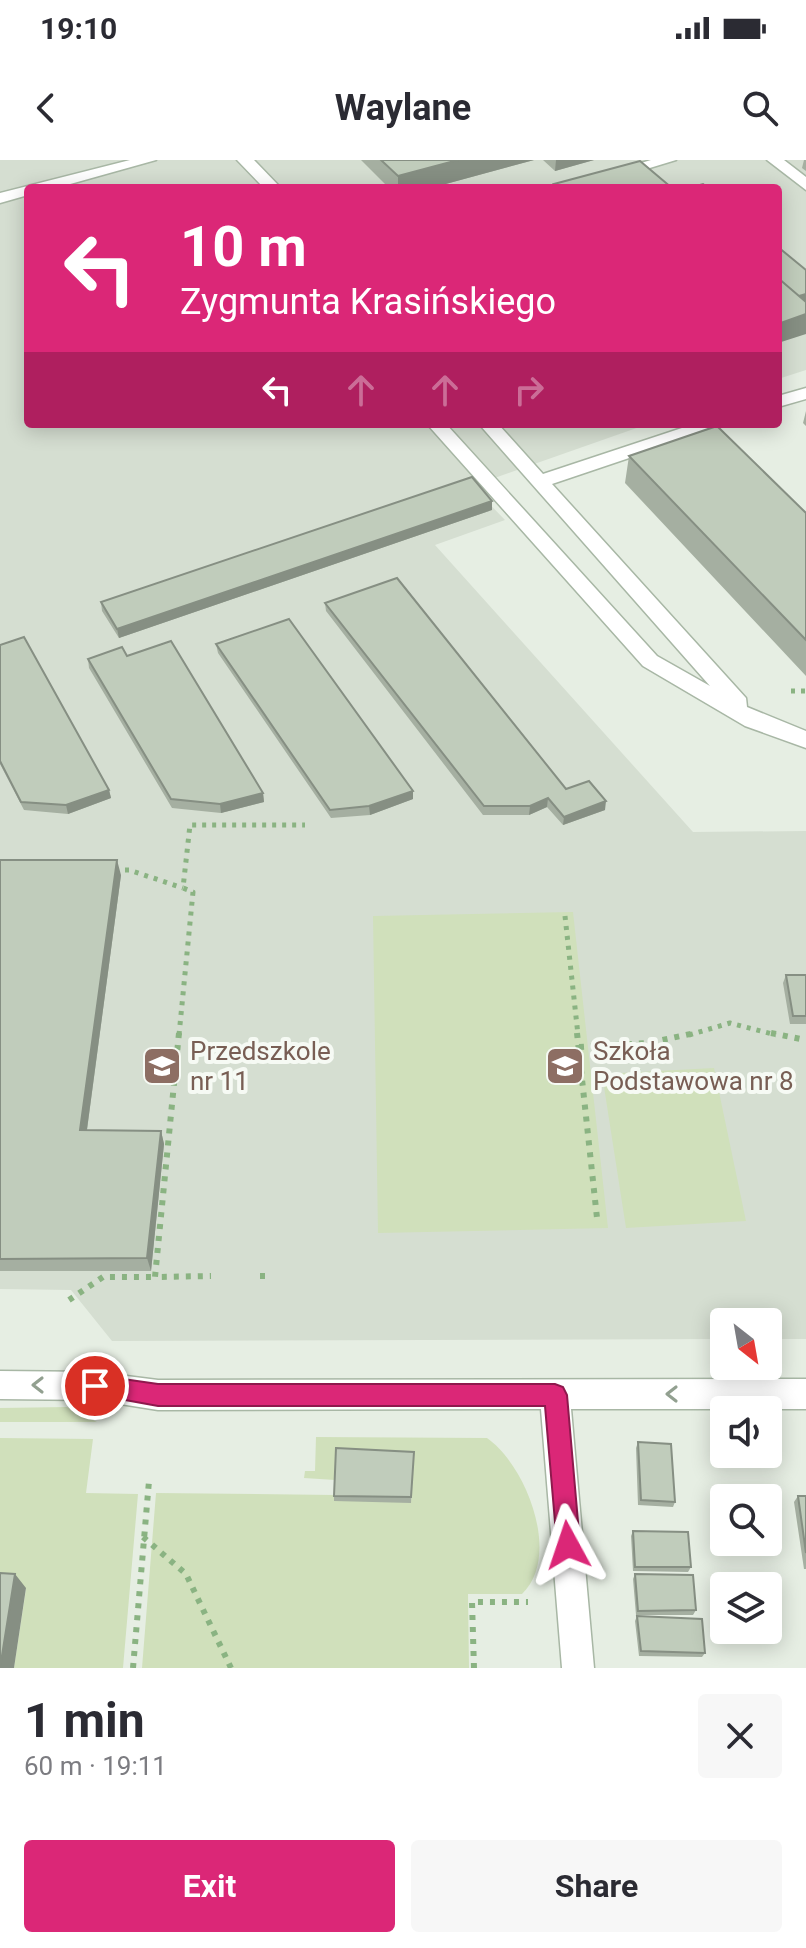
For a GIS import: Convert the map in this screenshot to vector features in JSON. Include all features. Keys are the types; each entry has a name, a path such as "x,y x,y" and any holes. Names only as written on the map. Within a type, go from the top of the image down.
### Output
{"street":[{"path":"54,184 148,160"},
{"path":"245,160 269,184"},
{"path":"581,184 668,160"},
{"path":"775,160 806,185"},
{"path":"0,198 24,191"},
{"path":"782,401 806,393"},
{"path":"440,428 650,661 753,720 806,740"},
{"path":"492,428 753,720"},
{"path":"540,481 700,428"},
{"path":"0,1385 95,1386 158,1395 806,1394"},
{"path":"555,1395 578,1668"}],"path":[{"path":"183,888 190,825 305,825"},
{"path":"101,870 129,870 193,892 155,1277"},
{"path":"565,916 597,1218"},
{"path":"579,1047 638,1045 690,1035 718,1024 773,1031 789,1041 806,1040"},
{"path":"638,1045 638,1079"},
{"path":"69,1300 103,1277 211,1276"},
{"path":"260,1276 270,1276"},
{"path":"133,1668 149,1481"},
{"path":"143,1537 186,1574 231,1668"},
{"path":"474,1668 472,1602 573,1602"}],"shaded area":[{"path":"0,160 806,160 806,370 782,378 782,184 24,184 24,428 637,428 472,486 505,520 435,545 693,832 806,831 806,1339 782,1339 782,1308 710,1308 710,1339 112,1341 71,1290 0,1289"}],"green space":[{"path":"573,912 608,1228 378,1233 373,916"},
{"path":"714,1068 746,1221 626,1228 602,1074"},
{"path":"67,1407 97,1422 0,1422 0,1408"},
{"path":"316,1437 487,1438 515,1468 534,1512 539,1535 539,1557 534,1577 522,1594 468,1594 469,1668 142,1668 156,1493 335,1495 411,1502 414,1458 335,1480 304,1478 305,1471 315,1471"},
{"path":"0,1438 93,1439 86,1493 138,1494 123,1668 14,1668 26,1589 0,1588"}],"building":[{"path":"381,160 458,160 398,176"},
{"path":"640,161 667,184 554,184"},
{"path":"782,250 806,270 806,294 799,296 782,281"},
{"path":"782,281 806,302 806,314 782,323"},
{"path":"719,428 806,513 806,640 629,456"},
{"path":"472,477 492,501 117,629 101,602"},
{"path":"397,578 566,789 589,781 606,801 564,817 548,798 530,806 484,806 325,603"},
{"path":"289,619 413,791 369,806 330,810 216,644"},
{"path":"24,637 109,790 66,805 21,802 0,761 0,645"},
{"path":"171,641 263,793 220,804 171,799 88,659 122,647 127,656"},
{"path":"0,860 117,860 80,1130 161,1131 147,1258 0,1259"},
{"path":"786,975 806,975 806,1016 793,1016"},
{"path":"638,1442 671,1444 675,1502 641,1500"},
{"path":"336,1448 414,1452 411,1497 334,1496"},
{"path":"798,1496 806,1496 806,1553"},
{"path":"633,1531 688,1532 691,1567 635,1567"},
{"path":"0,1573 15,1574 0,1668"},
{"path":"635,1574 693,1575 696,1610 638,1611"},
{"path":"637,1616 702,1619 705,1653 641,1651"}],"place":[{"name":"Przedszkole nr 11","path":"162,1066"},
{"name":"Szkoła Podstawowa nr 8","path":"565,1066"}],"route":[{"path":"95,1386 158,1395 555,1395 568,1545"}]}
